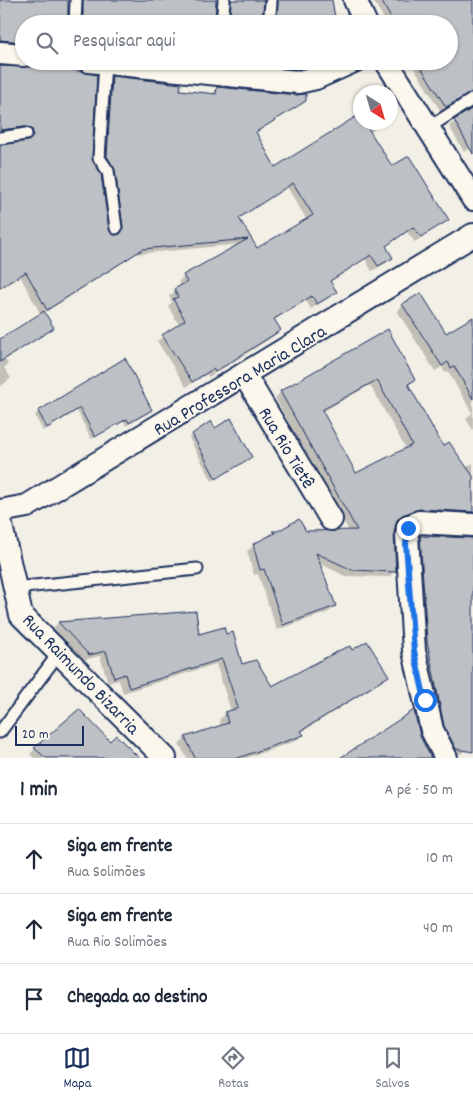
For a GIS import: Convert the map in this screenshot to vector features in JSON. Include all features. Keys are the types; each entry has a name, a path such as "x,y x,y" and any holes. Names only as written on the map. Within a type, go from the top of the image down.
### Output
{"street":[{"path":"355,0 362,15"},
{"path":"0,53 15,54"},
{"path":"249,70 264,71 298,82 316,78 334,70"},
{"path":"392,70 473,199"},
{"name":"Rua Professora Maria Clara","path":"0,511 27,506 245,376 473,235"},
{"name":"Rua Rio Tietê","path":"245,376 331,519"},
{"name":"Rua Raimundo Bizarria","path":"0,521 21,615 165,758"},
{"path":"446,758 432,730 414,651 406,544 408,528 420,522 473,525"}],"lane":[{"path":"75,15 76,0"},
{"path":"223,15 224,0"},
{"path":"270,15 271,3"},
{"path":"97,70 99,158 110,179 116,228"},
{"path":"428,128 473,99"},
{"path":"0,138 26,134"},
{"path":"15,588 197,569"},
{"path":"0,732 59,653"}],"building":[{"path":"0,0 68,0 68,15 15,15 15,41 0,40"},
{"path":"83,0 216,0 215,15 83,15"},
{"path":"231,0 264,0 263,15 230,15"},
{"path":"278,0 332,0 334,15 277,15"},
{"path":"381,0 473,0 473,92 446,107 423,70 458,70 458,15 389,15"},
{"path":"0,66 15,66 15,70 73,70 97,75 92,158 101,174 109,229 114,235 120,234 123,227 115,170 107,156 112,76 181,84 180,90 216,94 217,87 297,95 306,94 306,101 256,132 275,167 353,118 353,130 369,130 392,166 409,156 449,220 421,237 413,227 386,246 393,258 378,266 371,255 330,281 337,292 317,304 312,296 274,319 281,330 215,372 213,369 192,382 162,335 185,320 173,299 178,297 174,289 187,282 183,275 248,239 143,249 47,310 26,272 0,288 0,145 28,141 33,133 32,129 25,127 0,130","holes":["293,183 313,215 257,248 239,218"]},
{"path":"473,108 473,154 454,120"},
{"path":"421,293 446,333 473,317 473,399 454,366 451,368 448,362 442,366 402,304"},
{"path":"44,311 54,328 0,362 0,339"},
{"path":"388,329 415,380 408,384 443,446 449,442 473,476 473,512 420,509 402,515 397,520 394,533 396,572 352,570 316,553 336,606 283,625 264,569 260,570 253,544 275,533 272,531 278,531 299,519 306,531 357,530 280,391","holes":["377,380 412,445 356,473 322,410"]},
{"path":"125,358 152,410 129,423 127,419 95,437 80,408 47,428 38,411"},
{"path":"231,418 252,457 216,479 192,434 211,421 215,428"},
{"path":"420,536 473,538 473,752 456,749 444,726 427,641"},
{"path":"196,611 199,634 224,627 226,634 233,632 242,664 256,660 272,686 340,650 350,646 352,650 367,641 389,676 301,731 304,735 238,758 195,758 185,737 228,723 225,712 238,708 222,659 129,688 125,674 114,678 106,651 89,655 58,622"},
{"path":"79,709 110,741 116,735 139,758 46,758 34,748"},
{"path":"414,710 420,736 431,758 340,758"}],"route":[{"path":"408,528 406,544 414,651 425,700"}]}
